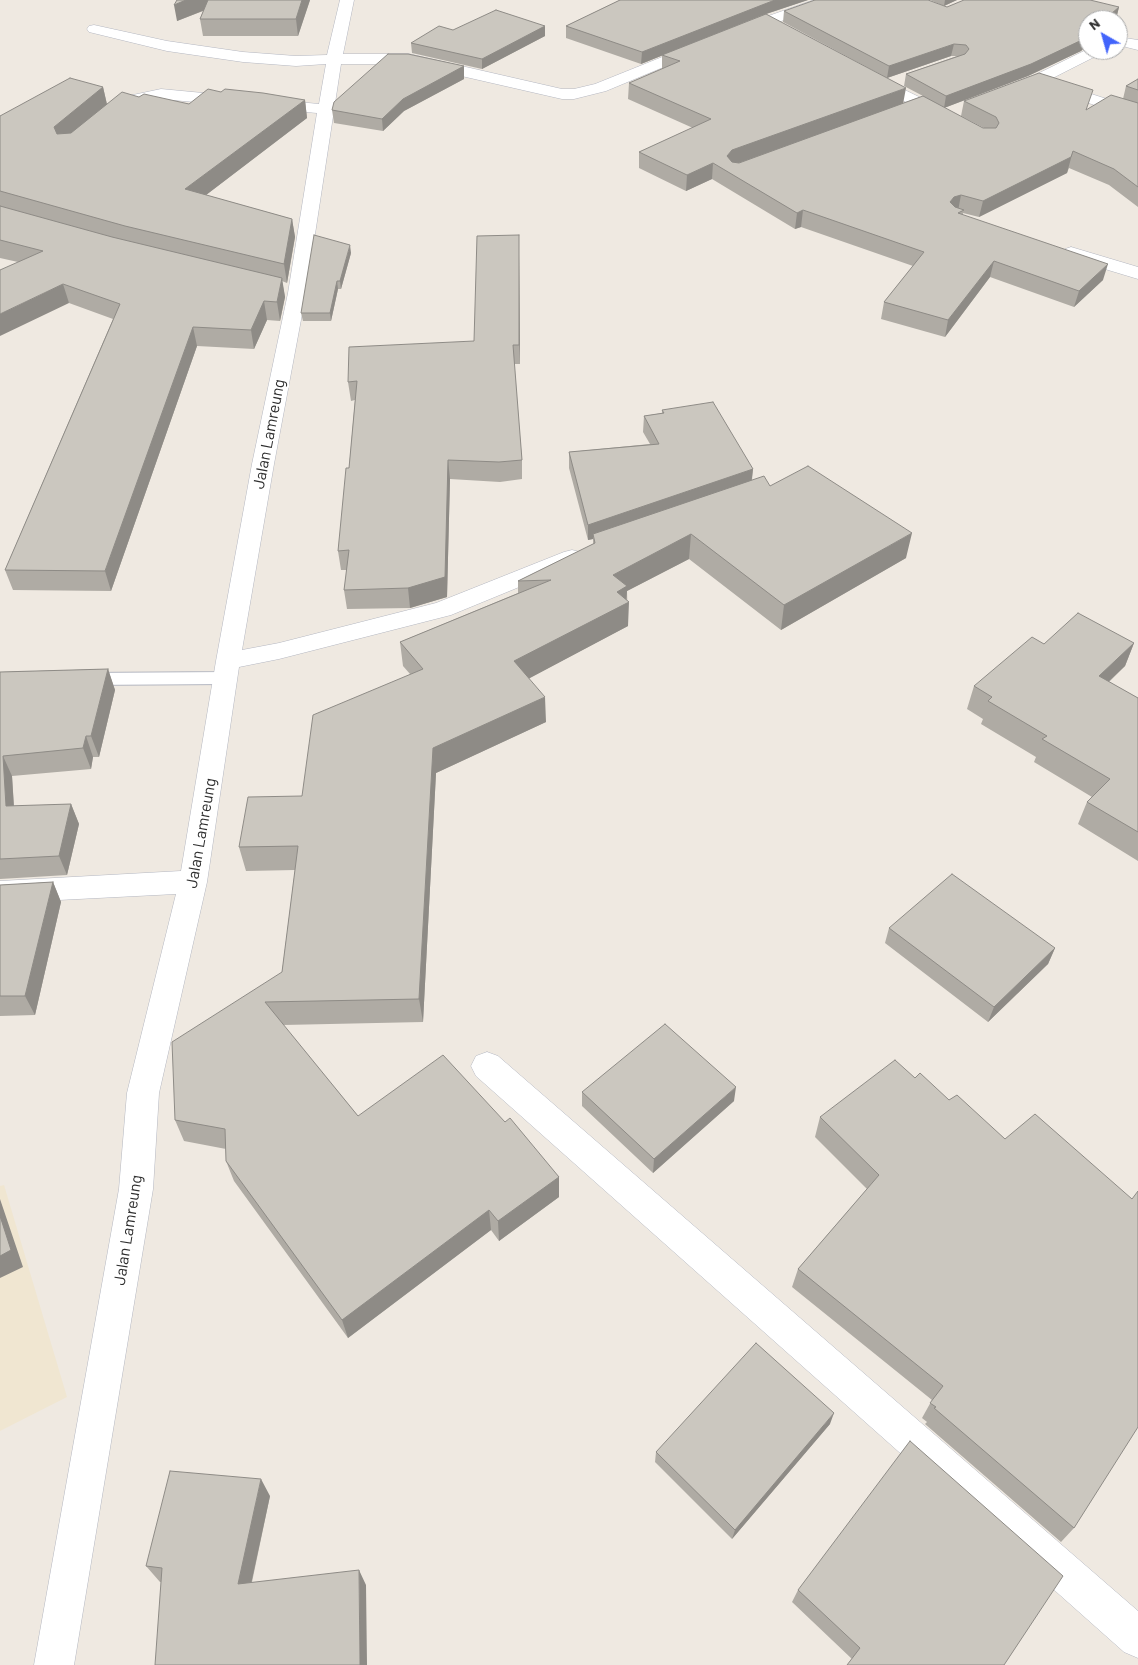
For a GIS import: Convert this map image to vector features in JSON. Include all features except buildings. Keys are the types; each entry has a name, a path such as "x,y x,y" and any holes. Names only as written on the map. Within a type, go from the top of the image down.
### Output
{"street":[{"name":"Jalan Lamreung","path":"54,1665 136,1189 143,1093 193,882 227,669 263,464 288,290 347,0"},
{"path":"94,29 209,54 296,61 409,59 552,92 574,94 600,88 766,21 828,0"},
{"path":"766,21 782,31"},
{"path":"999,95 1035,82 1078,60"},
{"path":"859,73 944,115 962,116"},
{"path":"885,86 907,78"},
{"path":"1035,82 1138,114"},
{"path":"105,117 119,105 134,99 162,94 326,109"},
{"path":"904,111 922,104"},
{"path":"1053,247 1138,273"},
{"path":"227,669 279,651 443,609 594,549"},
{"path":"0,892 193,882"},
{"path":"487,1066 1138,1638"}],"lane":[{"path":"65,679 164,680 227,669"}],"shaded area":[{"path":"4,1185 67,1397 0,1431 0,1186"}]}
